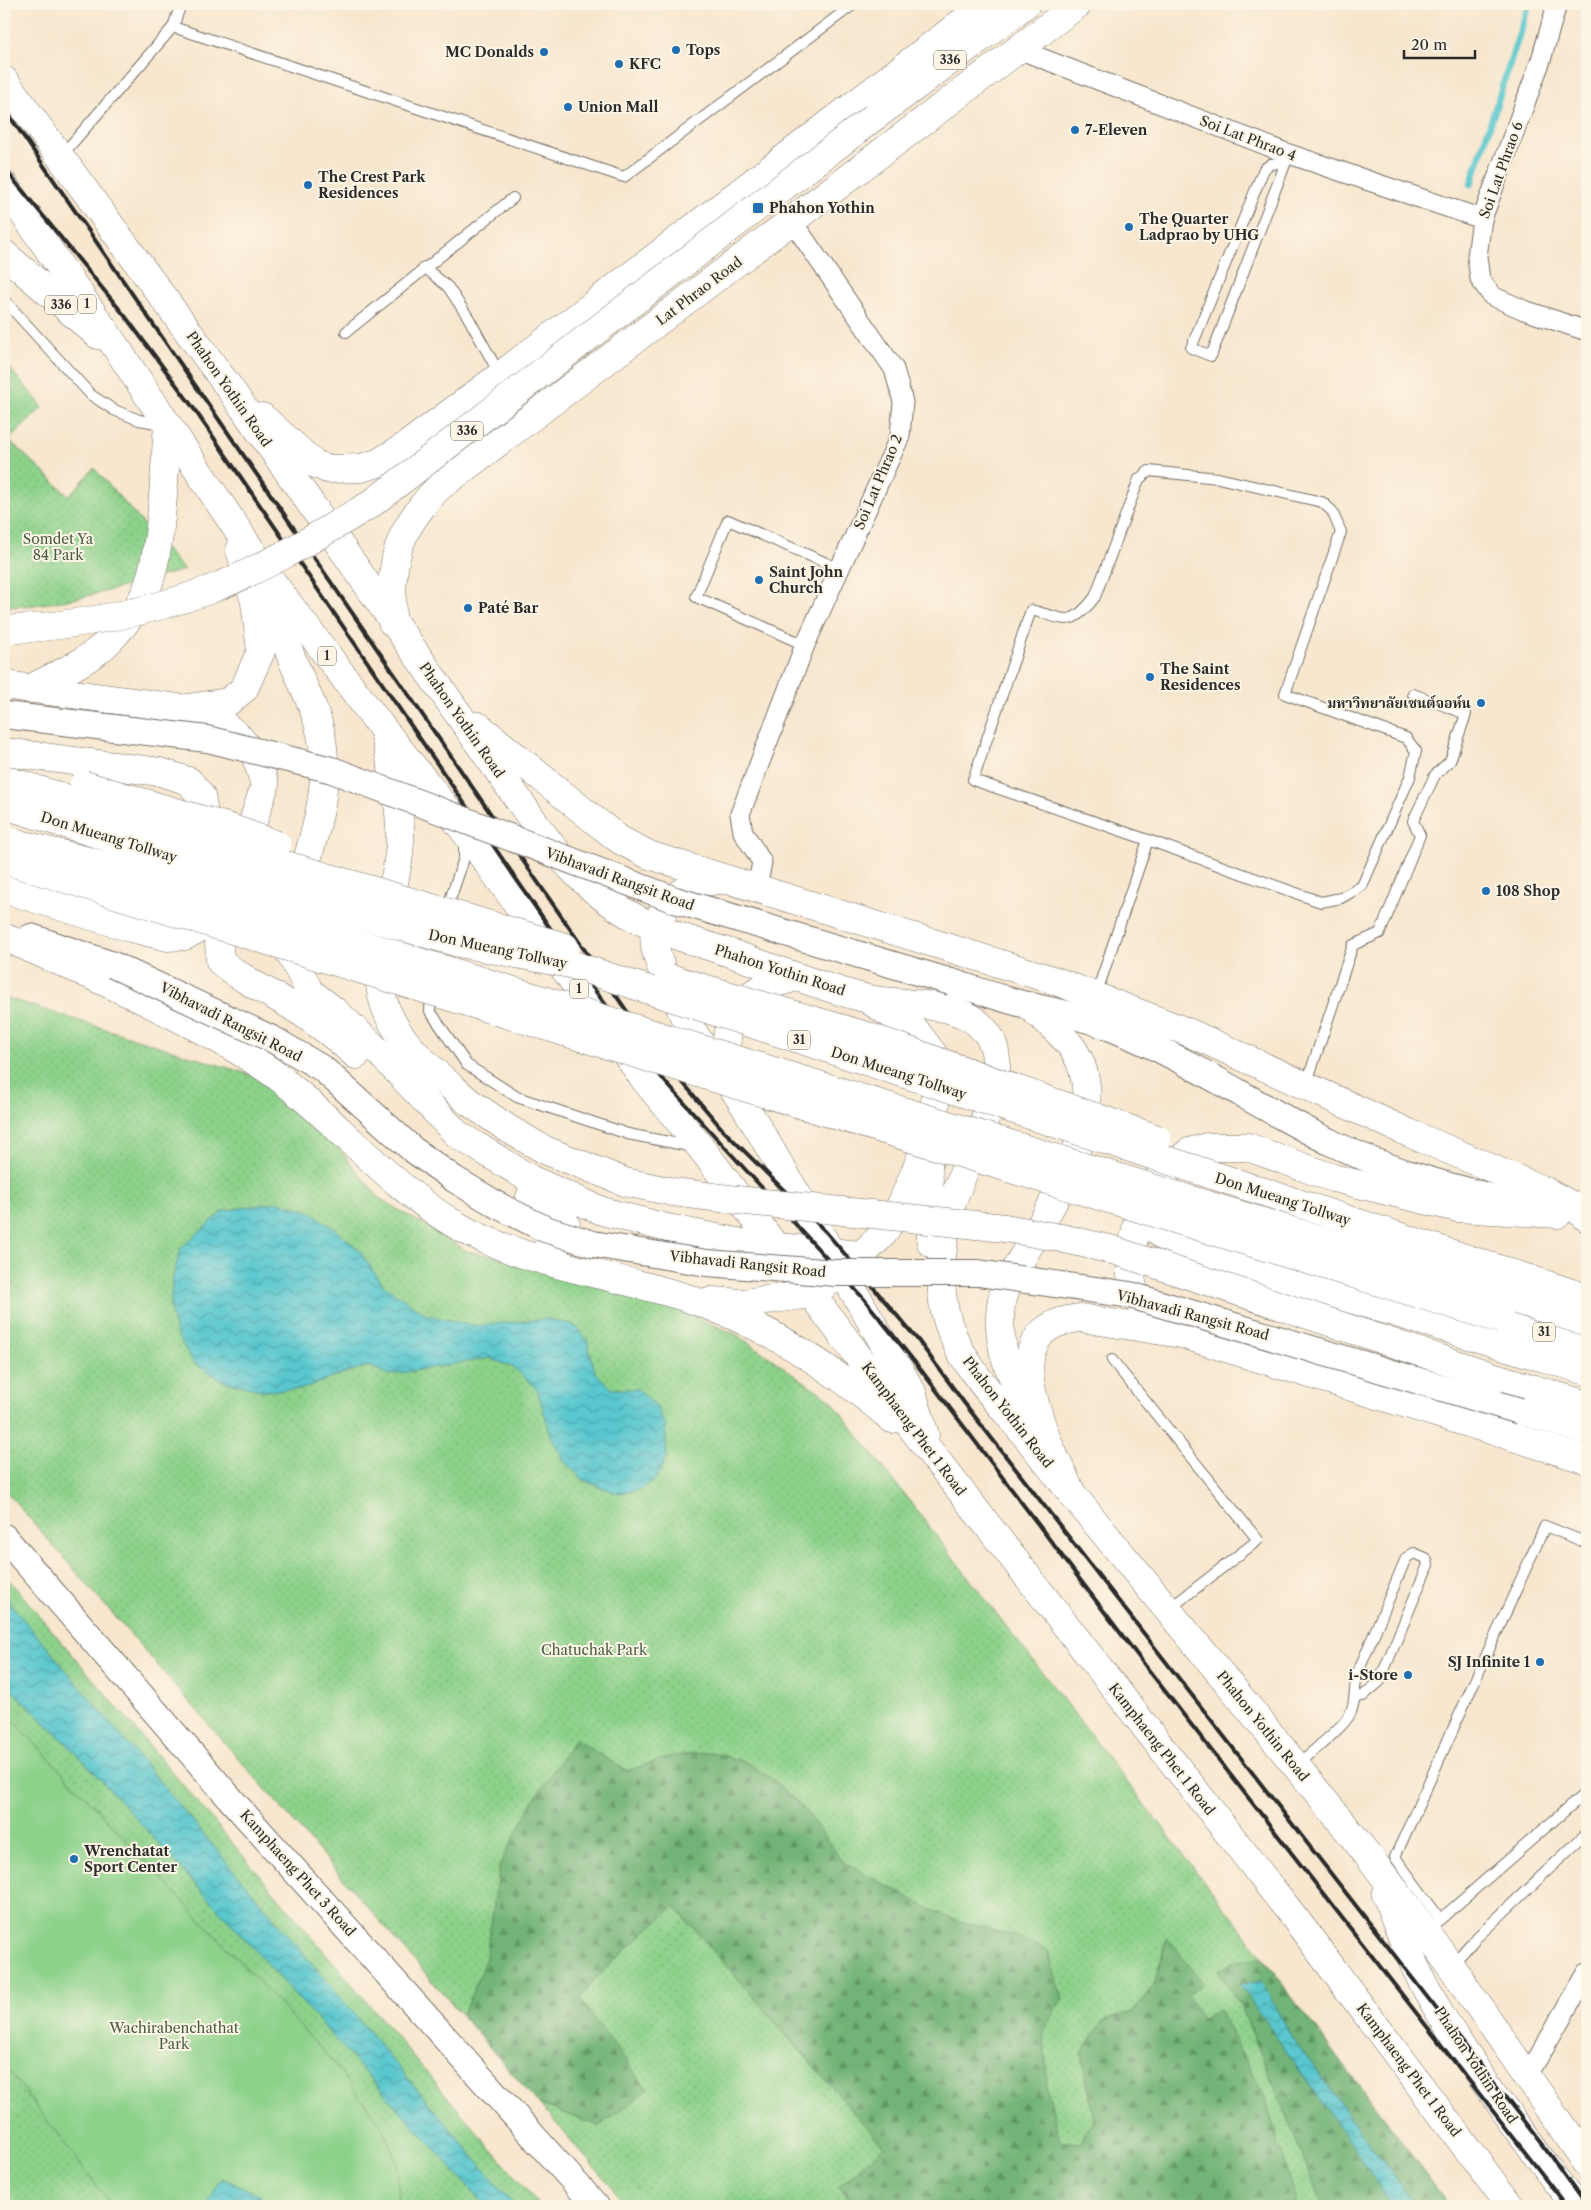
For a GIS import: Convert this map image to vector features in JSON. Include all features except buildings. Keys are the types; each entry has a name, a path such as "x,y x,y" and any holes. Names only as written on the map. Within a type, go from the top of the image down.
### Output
{"main road":[{"path":"228,386 313,463 327,469 361,468 378,463 406,446 500,376 986,4"},
{"name":"336","path":"4,630 66,624 100,618 165,604 210,590 298,547 371,504 874,117 1026,4"},
{"name":"Lat Phrao Road","path":"392,622 391,585 398,545 418,510 438,488 1078,4"},
{"name":"Phahon Yothin Road","path":"4,80 228,386 392,622 564,862 585,884 614,907 656,928 796,977 867,998 931,1006 953,1011 972,1018 989,1034 995,1052 997,1073 992,1098 950,1214 942,1256 941,1296 945,1317 956,1344 971,1368 1073,1496 1371,1859 1433,1926 1450,1967 1587,2163"},
{"name":"1","path":"4,185 120,353 272,582 383,729 463,829 645,1080 702,1149 776,1248"},
{"name":"336","path":"4,254 67,310 120,353"},
{"path":"437,423 431,443 436,457 447,465 465,468"},
{"path":"16,687 81,662 109,641 128,619 145,592 154,564 168,425"},
{"path":"186,709 228,702 244,690 261,651 255,602 232,523"},
{"path":"272,582 289,649 307,690 320,731 323,800 290,915 288,934 290,953 310,992 337,1013 380,1054 457,1134 530,1179 602,1211 711,1238 844,1260"},
{"path":"16,687 186,709 217,720 237,735 256,757 265,785 222,916 219,942 220,961 238,977 270,994 332,1034 429,1126 492,1175 560,1212 566,1224 562,1240 554,1247 526,1254"},
{"path":"453,707 620,840 649,855 1056,981 1190,1033 1545,1191 1575,1207 1587,1218"},
{"name":"Vibhavadi Rangsit Road","path":"4,715 207,739 332,770 675,900 1030,1006 1070,1013 1112,1028 1154,1048 1333,1144 1378,1164 1431,1182 1558,1214 1587,1224"},
{"path":"383,729 396,781 400,812 400,843 396,873 379,955 378,978 382,999 391,1020 405,1040 431,1068 469,1102 507,1128 545,1150 625,1182 674,1192 940,1220 1061,1238 1113,1250 1498,1378 1587,1405"},
{"path":"4,752 160,772 189,781 201,796 206,825 194,873 180,905 162,921 131,928"},
{"path":"4,761 230,828 490,925 570,964"},
{"name":"31","path":"4,779 194,838 867,1036 1514,1264 1587,1287"},
{"name":"Don Mueang Tollway","path":"4,804 328,906 440,938 570,964 1587,1298"},
{"name":"Don Mueang Tollway","path":"4,840 114,868 1587,1322"},
{"path":"649,855 679,893 709,946"},
{"name":"31","path":"4,860 1587,1346"},
{"path":"745,885 711,880 696,884 679,893 663,912 656,928 655,945 660,966 689,1026 745,1105 844,1260 912,1392 931,1453"},
{"path":"4,889 131,928 167,937 185,936 222,916"},
{"name":"Vibhavadi Rangsit Road","path":"4,928 113,965 274,1040 323,1069 412,1149 447,1174 499,1206 546,1229 593,1244 707,1264 836,1273 978,1273 1130,1295 1587,1432"},
{"path":"4,937 156,1006 232,1046 282,1080 420,1202 457,1226 526,1254 691,1299 742,1320 812,1358 872,1402 931,1453"},
{"path":"745,1105 728,1065 726,1043 731,1019 741,1003 759,990 796,977"},
{"path":"270,994 292,997 300,994 305,984"},
{"path":"691,1299 744,1303 811,1294 844,1260 883,1234 902,1203 927,1142 935,1106 936,1058 915,1030 867,998"},
{"path":"1030,1006 1073,1049 1084,1081 1086,1099 1081,1135 1074,1156 1045,1216 1006,1287 1001,1305 1002,1352 1017,1387 1049,1445 1073,1496"},
{"path":"927,1142 932,1259 941,1296"},
{"path":"1181,1334 1143,1308 1133,1285 1131,1260 1134,1231 1142,1206 1156,1181 1189,1152 1207,1147 1248,1147 1333,1178 1458,1208 1558,1214"},
{"path":"1142,1206 1151,1226 1167,1240 1196,1252 1587,1371"},
{"name":"Kamphaeng Phet 1 Road","path":"776,1248 931,1453 1297,1921 1510,2206"},
{"path":"1049,1445 1033,1401 1028,1374 1032,1349 1040,1337 1052,1325 1066,1319 1081,1318 1181,1334 1587,1460"},
{"name":"Kamphaeng Phet 3 Road","path":"4,1537 235,1804 596,2206"},
{"name":"Phahon Yothin Road","path":"1371,1859 1414,1964 1430,1996 1474,2068 1575,2206"}],"street":[{"name":"Soi Lat Phrao 6","path":"1557,4 1541,60 1482,219 1477,257 1480,279 1492,296 1524,310 1587,331"},
{"name":"Soi Lat Phrao 4","path":"1018,49 1288,158 1482,219"},
{"name":"Soi Lat Phrao 2","path":"745,885 762,862 743,832 740,814 805,645 900,436 903,402 894,369 792,220"},
{"path":"1527,2077 1587,1972"}],"lane":[{"path":"61,156 173,27 181,4"},
{"path":"173,27 624,176 854,4"},
{"path":"1288,158 1211,356 1191,348 1264,169 1271,164 1288,158"},
{"path":"346,332 424,267 512,198"},
{"path":"424,267 448,287 468,316 500,376"},
{"path":"4,300 91,395 114,410 131,417 168,425"},
{"path":"1148,470 1218,478 1322,502 1332,510 1341,532 1285,694 1406,738 1416,751 1410,777 1362,886 1341,898 1321,902 1148,840 973,780 1031,610 1072,620 1079,617 1094,597 1138,479 1148,470"},
{"path":"805,645 696,597 728,520 840,569"},
{"path":"1306,1086 1353,945 1380,933 1420,835 1414,821 1435,775 1450,761 1466,714 1412,694"},
{"path":"463,829 464,858 434,950 430,1011 467,1065 517,1097 628,1134 702,1149"},
{"path":"1095,997 1148,840"},
{"path":"1112,1360 1258,1540 1168,1610"},
{"path":"1587,1543 1545,1526 1395,1857 1433,1926 1583,1795 1587,1785"},
{"path":"1296,1766 1350,1716 1356,1697 1354,1684 1358,1672 1406,1558 1414,1553 1426,1558 1428,1565 1379,1682 1364,1696 1356,1697"},
{"path":"1450,1967 1474,1940 1587,1833"}],"green space":[{"name":"Somdet Ya 84 Park","path":"4,362 43,407 9,440 69,496 94,468 184,570 72,599 27,606 4,607"},
{"name":"Chatuchak Park","path":"4,997 257,1077 318,1123 379,1198 467,1251 600,1277 736,1334 831,1400 1251,1942 1450,2206 628,2206 4,1489"},
{"name":"Wrenchatat Sport Center","path":"4,1574 540,2206 4,2206"},
{"name":"Wrenchatat Sport Center","path":"4,1710 328,2056 383,2127 397,2164 399,2206 112,2206 4,2064"},
{"path":"575,1739 627,1771 672,1756 711,1752 746,1762 775,1781 806,1811 843,1862 932,1910 956,1920 1018,1937 1048,1951 1062,1999 1044,2030 1047,2086 1060,2141 1080,2143 1094,2121 1082,2053 1103,2021 1132,2012 1154,1985 1167,1938 1203,1983 1188,1995 1202,2019 1219,2009 1265,2097 1297,2206 854,2206 838,2187 884,2147 674,1906 593,1980 580,2000 648,2090 599,2126 539,2104 462,2016 485,1963 500,1864 533,1801"},
{"path":"1262,1957 1450,2206 1416,2206 1291,2036 1261,1982 1241,1985 1394,2206 1323,2206 1241,2006 1218,1970 1238,1961"}],"water":[{"path":"278,1202 309,1211 335,1229 358,1249 383,1285 427,1315 475,1326 547,1319 574,1325 587,1340 595,1372 612,1389 637,1389 656,1406 665,1426 667,1457 655,1479 639,1490 617,1493 583,1480 564,1461 552,1438 537,1389 514,1368 490,1358 389,1375 369,1366 302,1389 265,1391 225,1382 194,1363 176,1333 170,1307 173,1277 181,1248 223,1211"},
{"path":"4,1596 515,2206 486,2206 85,1762 4,1682"},
{"path":"1261,1981 1291,2036 1416,2206 1394,2206 1240,1985"},
{"path":"4,2152 7,2179 5,2206 4,2206"},
{"path":"221,2178 261,2195 255,2206 207,2206"}],"waterway":[{"path":"1471,184 1529,4"}],"railway":[{"path":"4,108 626,1010 668,1065 723,1130 826,1232 917,1339 965,1404 1544,2147 1586,2206"},
{"path":"4,168 125,316 192,406 560,943 627,1034 667,1084 864,1299 921,1370 1147,1668 1567,2206"}],"place":[{"name":"Tops","path":"676,50"},
{"name":"MC Donalds","path":"544,52"},
{"name":"KFC","path":"619,64"},
{"name":"Union Mall","path":"568,107"},
{"name":"7-Eleven","path":"1075,130"},
{"name":"The Crest Park Residences","path":"308,185"},
{"name":"Phahon Yothin","path":"758,208"},
{"name":"The Quarter Ladprao by UHG","path":"1129,227"},
{"name":"Saint John Church","path":"759,580"},
{"name":"Paté Bar","path":"468,608"},
{"name":"The Saint Residences","path":"1150,677"},
{"name":"มหาวิทยาลัยเซนต์จอห์น","path":"1481,703"},
{"name":"108 Shop","path":"1486,891"},
{"name":"SJ Infinite 1","path":"1540,1662"},
{"name":"i-Store","path":"1408,1675"},
{"name":"Wrenchatat Sport Center","path":"74,1859"}],"park label":[{"name":"Wachirabenchathat Park","path":"174,2036"}]}
